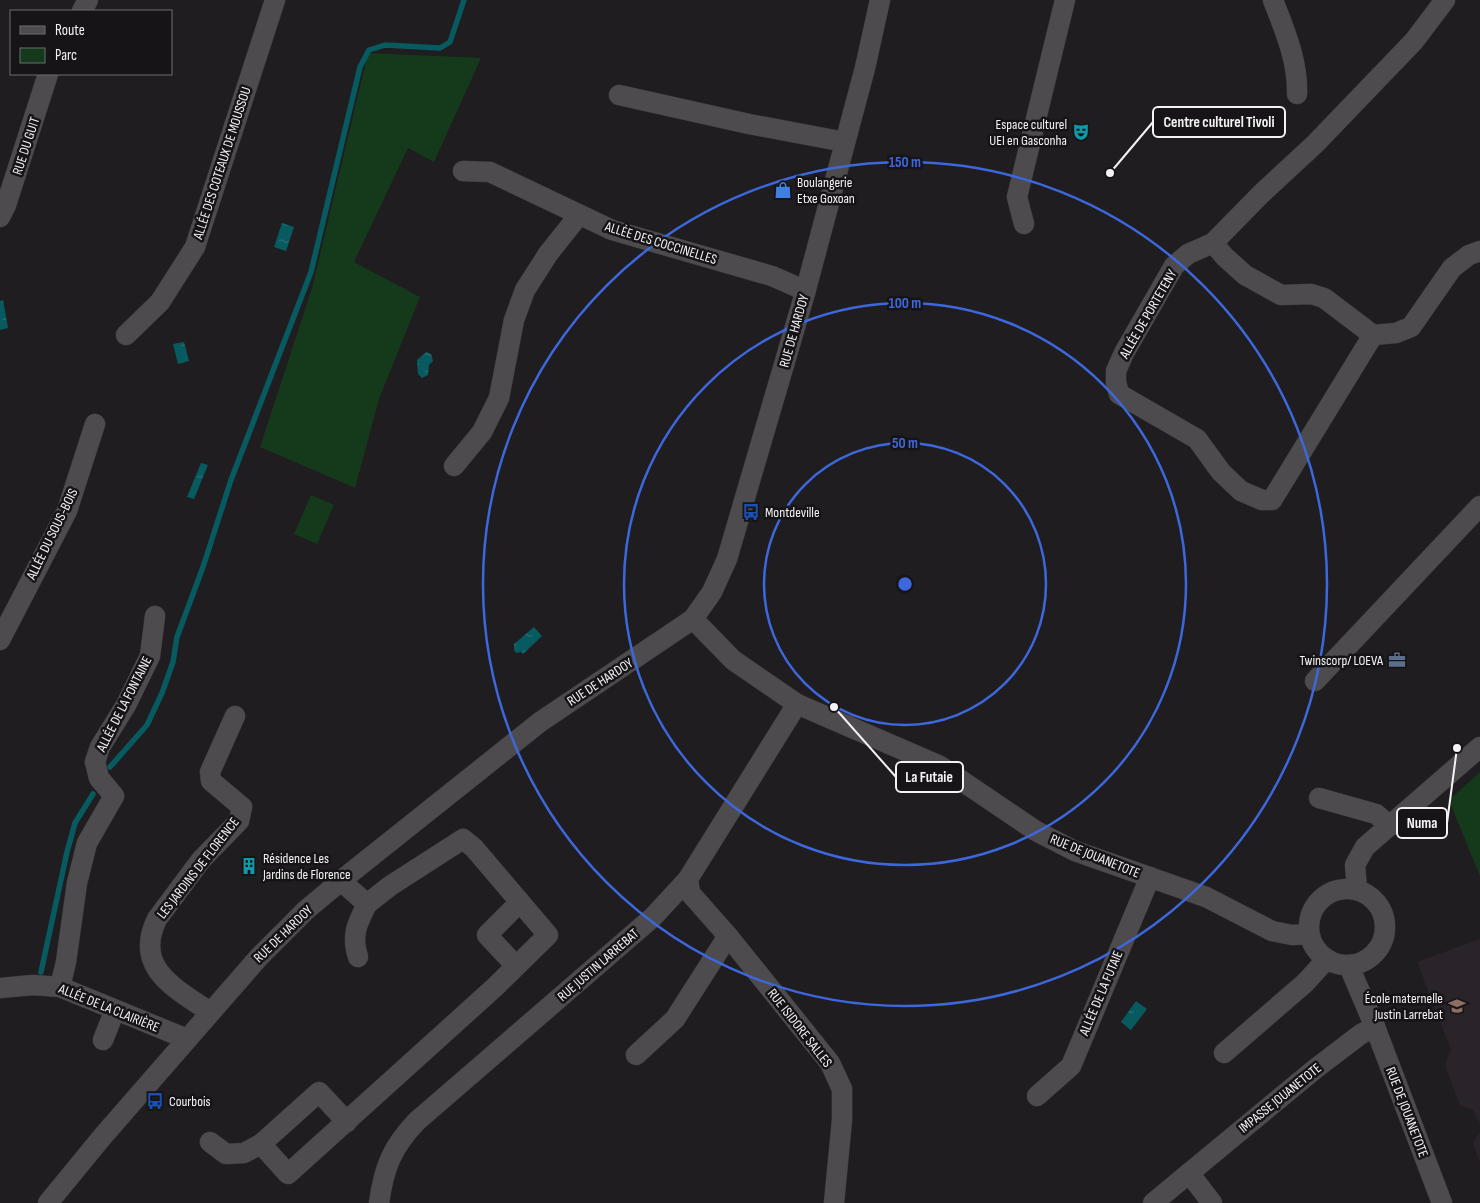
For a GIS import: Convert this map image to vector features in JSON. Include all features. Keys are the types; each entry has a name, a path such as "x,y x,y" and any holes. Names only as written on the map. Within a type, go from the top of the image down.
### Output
{"street":[{"name":"ALLÉE DES COTEAUX DE MOUSSOU","path":"126,335 160,302 195,247 275,0"},
{"name":"RUE DE HARDOY","path":"48,1203 210,1012 259,957 306,910 540,722 693,619 712,592 727,559 805,293 865,68 880,0"},
{"path":"1024,224 1017,197 1065,0"},
{"path":"1273,0 1291,47 1298,76 1297,94"},
{"name":"ALLÉE DE PORTETENY","path":"1372,335 1272,500 1262,500 1241,491 1222,472 1197,439 1119,394 1116,382 1116,370 1124,353 1174,266 1188,254 1212,242 1315,144 1414,41 1445,0"},
{"name":"RUE DU GUIT","path":"0,217 6,205 8,176 48,75"},
{"path":"619,95 749,124 845,142"},
{"name":"ALLÉE DES COCCINELLES","path":"463,171 490,172 612,230 772,276 797,287 805,293"},
{"path":"454,466 482,432 498,398 514,320 525,290 548,254 579,215"},
{"path":"1212,242 1245,275 1281,295 1311,294 1324,298 1372,335 1396,333 1411,327 1452,268 1469,255 1480,252"},
{"name":"ALLÉE DU SOUS-BOIS","path":"0,640 67,511 95,424"},
{"path":"1315,681 1480,506"},
{"name":"ALLÉE DE LA FONTAINE","path":"60,987 66,962 77,883 87,843 114,796 99,778 95,762 100,747 126,705 150,656 155,616"},
{"name":"RUE DE JOUANETOTE","path":"693,619 733,660 797,704 940,766 1036,831 1075,851 1206,897 1272,931 1292,935 1309,934"},
{"name":"RUE JUSTIN LARREBAT","path":"379,1203 392,1153 402,1137 417,1121 653,917 688,879 797,704"},
{"name":"LES JARDINS DE FLORENCE","path":"210,1012 163,977 152,962 149,944 157,918 201,860 239,821 242,807 211,781 210,772 235,716"},
{"path":"1357,889 1355,865 1366,847 1480,747"},
{"path":"1319,798 1376,814 1390,826"},
{"path":"261,1144 288,1174 347,1122 548,935 474,848 463,839 390,886 367,904 357,925 354,944 358,957"},
{"name":"ALLÉE DE LA FUTAIE","path":"1037,1096 1071,1066 1150,877"},
{"name":"RUE ISIDORE SALLES","path":"688,879 690,893 728,936 830,1063 842,1089 842,1120 834,1203"},
{"path":"341,880 367,904"},
{"path":"1344,888 1357,889 1372,897 1382,910 1386,927 1382,944 1372,957 1361,964 1349,966 1335,964 1326,960 1314,947 1309,934 1309,921 1313,909 1321,899 1332,892 1344,888"},
{"path":"516,966 487,935 520,902"},
{"path":"636,1055 675,1019 728,936"},
{"path":"1224,1054 1305,984 1326,960"},
{"name":"RUE DE JOUANETOTE","path":"1349,966 1375,1027 1442,1203"},
{"name":"ALLÉE DE LA CLAIRIÈRE","path":"0,988 33,985 60,987 187,1040"},
{"path":"102,1040 112,1009"},
{"name":"IMPASSE JOUANETOTE","path":"1153,1203 1315,1069 1361,1034 1375,1027"},
{"path":"210,1142 226,1154 244,1153 261,1144 319,1092 347,1122"},
{"path":"1189,1173 1212,1203"}],"shaded area":[{"name":"École maternelle Justin Larrebat","path":"1480,939 1480,1125 1473,1110 1460,1105 1445,1065 1451,1050 1417,962"},
{"path":"1480,1132 1480,1163 1473,1143"}],"green space":[{"path":"368,53 481,58 434,162 408,148 354,262 420,297 379,399 355,488 260,447 312,288"},
{"path":"311,495 334,505 317,544 294,534"},
{"path":"1480,772 1480,876 1449,800"}],"water":[{"path":"282,223 294,227 286,251 274,247"},
{"path":"3,300 8,328 0,330 0,301"},
{"path":"184,342 189,361 178,364 173,344"},
{"path":"426,352 431,354 433,361 429,365 428,375 422,378 418,374 417,360"},
{"path":"201,463 208,465 194,499 187,497"},
{"path":"534,627 542,636 523,654 521,652 516,653 514,644"},
{"path":"1136,1001 1147,1009 1131,1030 1121,1022"}],"waterway":[{"path":"110,767 147,725 162,693 173,662 177,637 203,567 231,480 311,272 360,67 369,50 385,45 440,48 450,42 464,0"},
{"path":"41,972 75,823 93,794"}],"place":[{"name":"Espace culturel UEI en Gasconha","path":"1081,132"},
{"name":"Centre culturel Tivoli","path":"1110,173"},
{"name":"Boulangerie Etxe Goxoan","path":"783,190"},
{"name":"Montdeville","path":"751,512"},
{"name":"Twinscorp/ LOEVA","path":"1397,660"},
{"name":"La Futaie","path":"834,707"},
{"name":"Numa","path":"1457,748"},
{"name":"Résidence Les Jardins de Florence","path":"249,866"},
{"name":"École maternelle Justin Larrebat","path":"1457,1006"},
{"name":"Courbois","path":"155,1101"}]}
